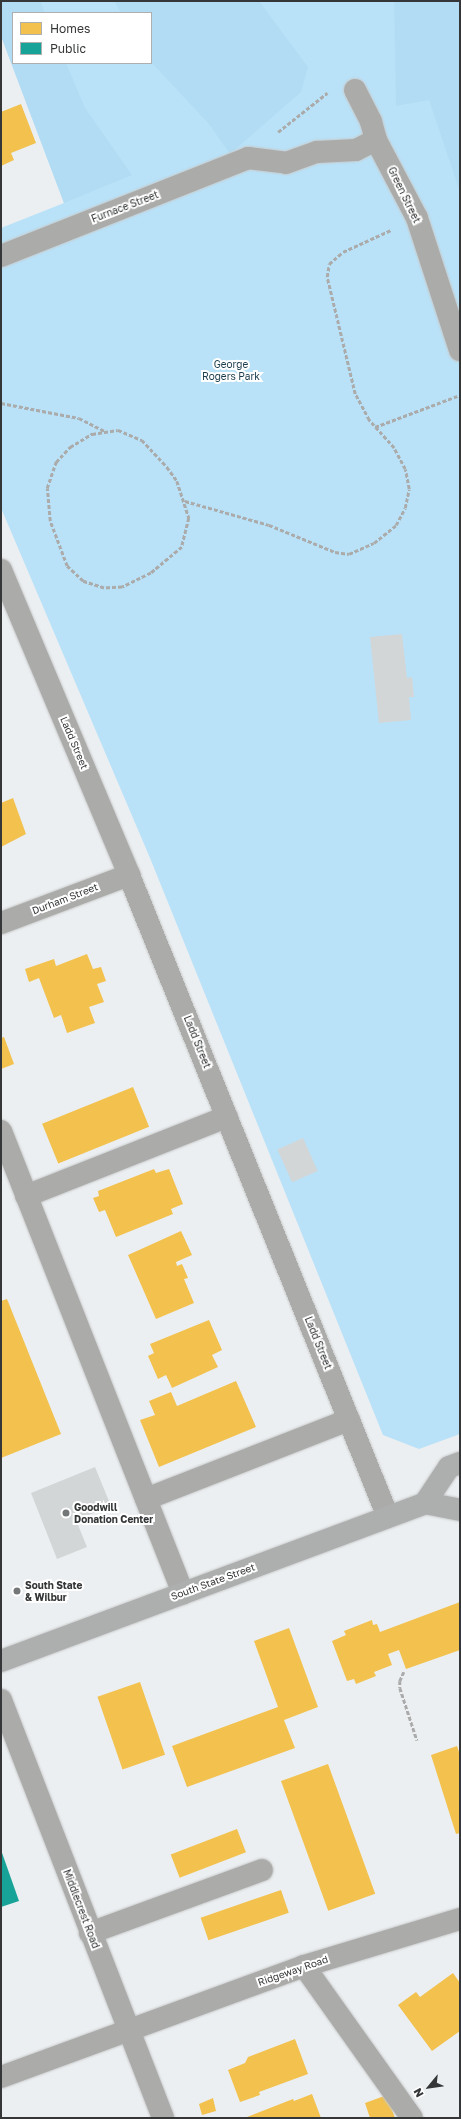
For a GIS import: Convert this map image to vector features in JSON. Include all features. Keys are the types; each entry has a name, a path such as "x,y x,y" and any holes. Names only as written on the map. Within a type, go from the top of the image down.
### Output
{"main road":[{"path":"460,1463 450,1467 425,1503 460,1510"},
{"name":"South State Street","path":"1,1661 425,1503"}],"street":[{"name":"Green Street","path":"355,90 371,122 376,140 417,218 460,350"},
{"name":"Furnace Street","path":"1,256 248,158 286,162 317,152 356,150 376,140"},
{"name":"Ladd Street","path":"1,570 129,875 388,1517"},
{"name":"Durham Street","path":"1,923 129,875"},
{"path":"26,1196 227,1117"},
{"path":"1,1131 183,1593"},
{"path":"146,1498 349,1420"},
{"name":"Middlecrest Road","path":"1,1700 90,1933 163,2118"},
{"path":"90,1933 262,1870"},
{"name":"Ridgeway Road","path":"1,2078 304,1966 460,1919"},
{"path":"304,1966 412,2118"}],"path":[{"path":"248,158 324,95 338,90 355,90"},
{"path":"185,501 269,525 335,552 349,554 384,537 396,525 404,508 409,489 400,458 375,427 355,394 329,290 329,264 343,252 417,218"},
{"path":"375,427 460,395"},
{"path":"1,403 79,418 105,432"},
{"path":"118,430 142,440 167,467 185,501 189,518 182,547 151,573 122,587 104,588 83,581 67,566 59,549 50,521 47,488 56,462 70,447 92,434 118,430"},
{"path":"404,1672 400,1681 400,1688 417,1740"}],"green space":[{"name":"George Rogers Park","path":"1,1 460,1 460,1434 419,1449 383,1435 150,858 1,508 1,228 64,203 1,36"}],"shaded area":[{"path":"1,1 40,1 45,12 12,12 12,64 66,64 85,108 132,175 64,203 1,36"},
{"path":"114,1 259,1 308,67 301,92 230,154 209,124 152,63 152,12 120,12"},
{"path":"394,1 460,1 460,192 429,100 396,106"}],"building: Homes":[{"path":"21,104 36,143 11,153 14,160 1,166 1,112"},
{"path":"13,798 26,834 1,847 1,803"},
{"path":"87,954 93,969 101,967 106,981 97,984 104,1002 89,1007 95,1023 67,1033 61,1015 54,1018 39,978 29,982 25,969 54,959 56,966"},
{"path":"4,1037 14,1064 1,1069 1,1038"},
{"path":"133,1087 149,1127 58,1164 42,1124"},
{"path":"154,1169 156,1173 169,1169 183,1204 171,1209 173,1214 116,1237 105,1210 99,1212 93,1198 99,1196 98,1191"},
{"path":"181,1231 192,1255 176,1262 177,1266 182,1264 188,1278 184,1279 194,1303 156,1319 128,1255"},
{"path":"7,1299 61,1434 1,1458 1,1301"},
{"path":"209,1320 222,1350 212,1355 218,1367 172,1388 166,1375 158,1379 148,1356 154,1353 150,1344"},
{"path":"236,1381 256,1427 159,1467 140,1420 155,1415 149,1401 171,1392 177,1406"},
{"path":"460,1602 460,1650 406,1669 399,1650 388,1654 392,1665 374,1672 376,1676 356,1684 354,1679 347,1681 332,1641 346,1635 344,1631 372,1620 373,1625 377,1624 380,1632"},
{"path":"289,1628 318,1707 284,1720 295,1748 187,1787 172,1746 278,1707 254,1641"},
{"path":"140,1682 165,1755 123,1769 97,1697"},
{"path":"457,1746 460,1755 460,1833 456,1834 431,1755"},
{"path":"328,1764 375,1894 328,1911 281,1781"},
{"path":"237,1829 246,1852 180,1878 171,1854"},
{"path":"281,1890 289,1913 208,1940 201,1918"},
{"path":"453,1973 460,1983 460,2031 432,2051 398,2005 416,1992 420,1997"},
{"path":"295,2039 308,2074 259,2092 260,2095 240,2102 228,2070 245,2063 248,2057"},
{"path":"312,2094 321,2118 247,2117 293,2099 294,2101"},
{"path":"387,2095 395,2118 370,2118 365,2103"},
{"path":"213,2098 216,2111 202,2115 199,2104"}],"building: Public":[{"path":"1,1850 19,1901 1,1907"}],"building: Other":[{"path":"402,634 407,678 412,677 414,697 409,697 411,720 379,723 370,637"},
{"path":"303,1138 318,1171 292,1182 277,1149"},
{"name":"Goodwill Donation Center","path":"95,1467 111,1506 76,1520 87,1547 57,1559 31,1493"}],"place":[{"name":"Goodwill Donation Center","path":"66,1513"},
{"name":"South State & Wilbur","path":"17,1591"}]}
